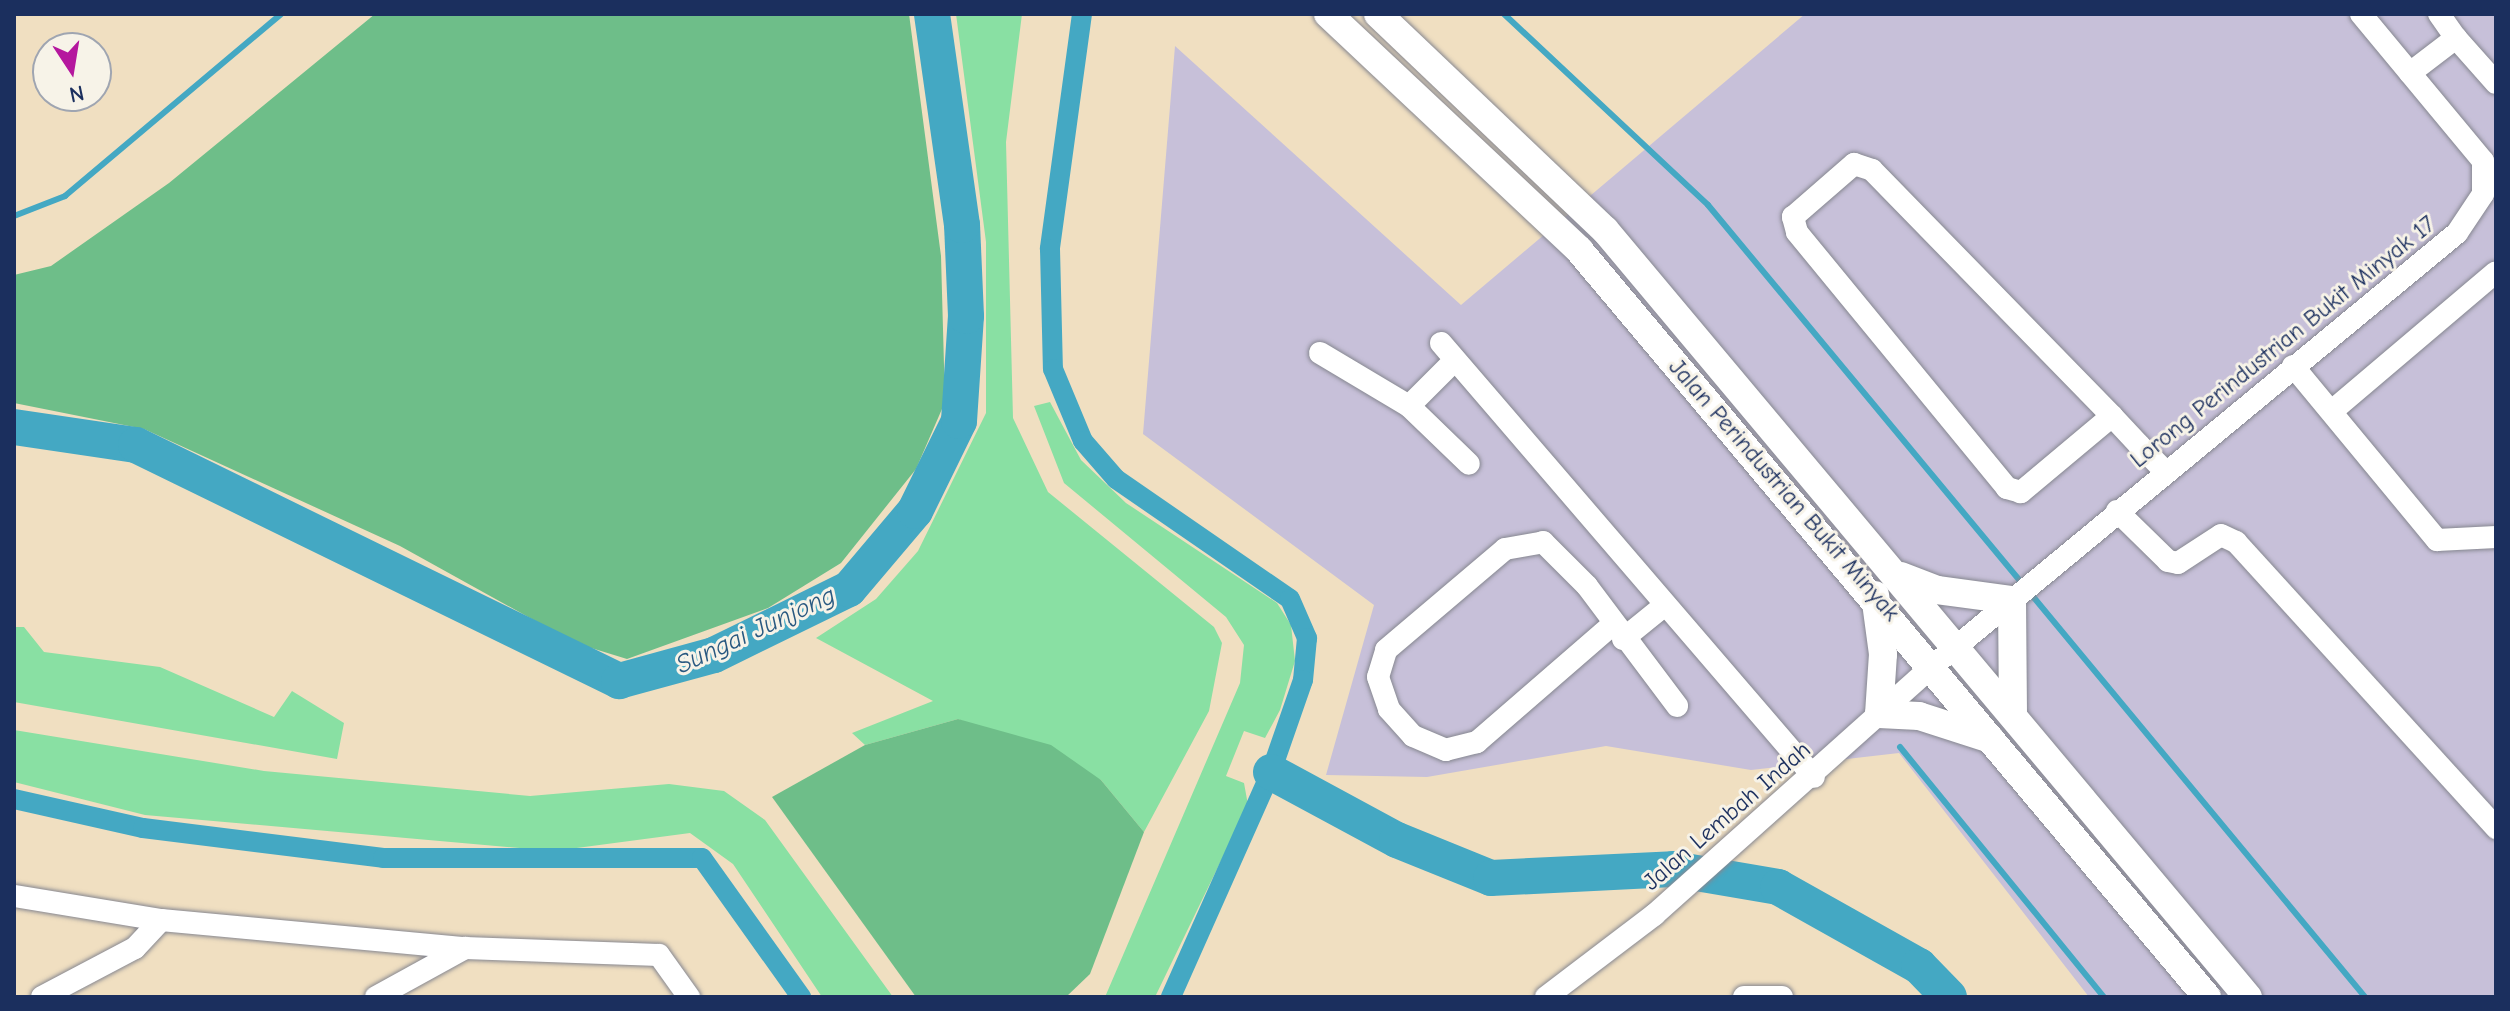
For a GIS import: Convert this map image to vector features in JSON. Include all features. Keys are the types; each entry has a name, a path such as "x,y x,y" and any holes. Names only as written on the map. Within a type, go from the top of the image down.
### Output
{"main road":[{"name":"Jalan Perindustrian Bukit Minyak","path":"1328,14 1579,250 1875,595 2013,716 2248,997"},
{"name":"Jalan Perindustrian Bukit Minyak","path":"1378,14 1605,230 1901,576 1994,741 2207,997"},
{"path":"1901,576 1937,590 2022,593 2013,716"},
{"path":"1875,595 1883,654 1879,714 1958,725 1994,741"}],"street":[{"name":"Lorong Perindustrian Bukit Minyak 17","path":"1945,656 2165,471 2457,233 2483,194 2483,161 2361,14"},
{"path":"2439,14 2496,83"},
{"path":"2410,73 2456,38"},
{"path":"2112,416 2021,492 2007,488 1797,232 1793,217 1854,164 1872,170 2112,416 2165,471"},
{"path":"2332,411 2495,273"},
{"path":"1409,406 1448,351 1814,777"},
{"path":"1320,353 1409,406 1469,464"},
{"path":"2293,366 2437,540 2496,537"},
{"path":"2117,511 2168,561 2178,563 2221,535 2236,542 2496,828"},
{"path":"1665,605 1618,632 1477,742 1446,750 1413,736 1389,709 1378,677 1386,650 1523,541 1543,542 1618,632 1677,706"},
{"name":"Jalan Lembah Indah","path":"1546,997 1654,915 1814,777 1945,656"},
{"path":"14,896 161,920 465,948 659,955 689,997"},
{"path":"42,997 135,948 161,920"},
{"path":"376,997 465,948"},
{"path":"1745,997 1782,997"}],"shaded area":[{"path":"1805,14 2496,14 2496,997 2089,997 1899,753 1751,770 1606,746 1427,777 1326,775 1374,605 1143,434 1175,46 1461,305"}],"green space":[{"path":"375,14 909,14 941,256 945,402 916,469 841,563 768,608 627,659 575,643 400,546 144,429 14,403 14,275 51,266 169,183"},
{"path":"956,14 1022,14 1006,142 1013,418 1048,492 1214,627 1222,643 1209,711 1144,832 1101,780 958,719 865,745 852,733 933,701 816,638 876,599 918,551 986,413 986,242"},
{"path":"1050,402 1081,460 1126,503 1277,603 1291,625 1295,661 1280,710 1265,738 1244,731 1226,776 1244,783 1248,805 1155,997 1105,997 1240,683 1244,645 1226,617 1064,483 1034,406"},
{"path":"14,627 24,627 44,652 160,667 274,717 292,691 344,723 337,759 14,702"},
{"path":"958,719 1051,745 1101,780 1144,832 1090,974 1066,997 916,997 772,797 865,745"},
{"path":"14,730 264,771 530,796 669,784 724,791 765,820 893,997 822,997 733,864 690,833 554,851 145,815 14,782"}],"waterway":[{"path":"14,216 65,196 281,14"},
{"name":"Sungai Junjong","path":"14,427 136,445 619,681 714,655 849,589 915,511 959,421 966,316 962,225 932,14"},
{"path":"1082,14 1050,249 1053,369 1083,441 1116,479 1290,599 1307,638 1303,680 1271,772 1171,997"},
{"path":"1504,14 1708,205 2023,585"},
{"path":"2030,593 2365,997"},
{"path":"1900,747 2104,997"},
{"path":"1271,772 1397,840 1491,878 1673,869 1778,887 1919,966 1949,997"},
{"path":"14,799 143,828 383,858 702,858 801,997"}]}
